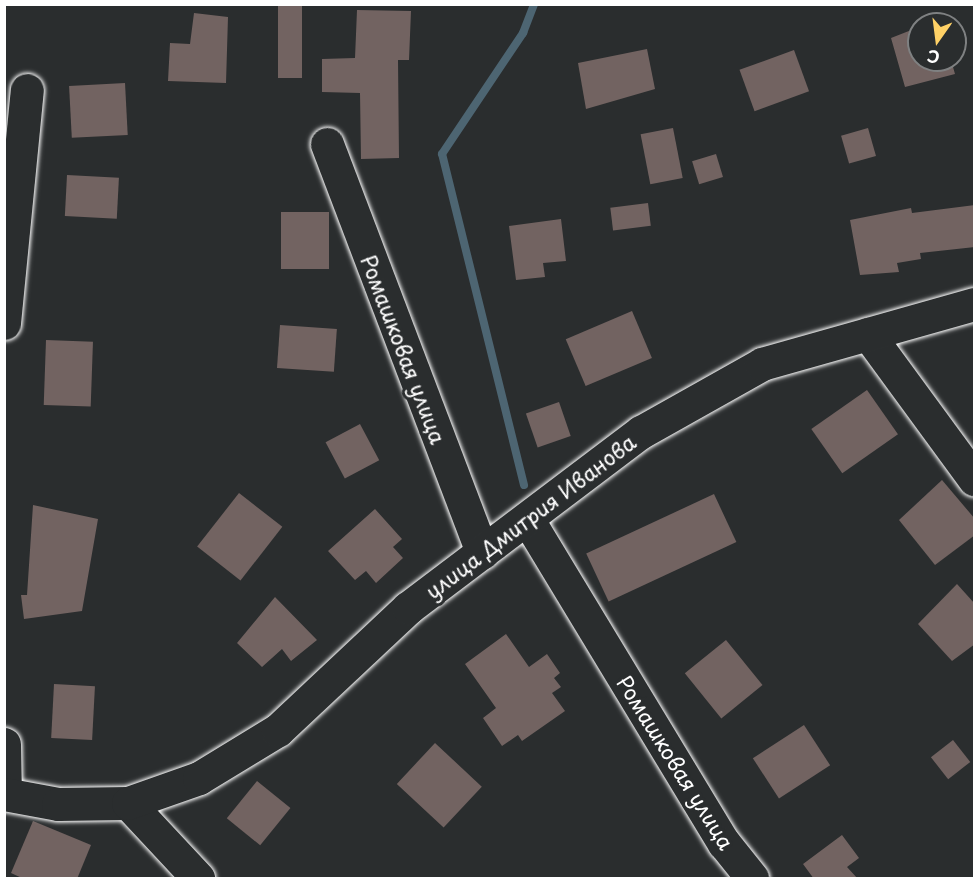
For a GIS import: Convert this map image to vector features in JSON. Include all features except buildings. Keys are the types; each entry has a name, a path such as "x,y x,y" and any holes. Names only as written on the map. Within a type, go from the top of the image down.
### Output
{"street":[{"path":"4,323 27,90"},
{"name":"Ромашковая улица","path":"327,144 482,553"},
{"name":"улица Дмитрия Иванова","path":"5,794 58,804 128,803 199,778 278,730 408,608 528,520 640,432 762,364 975,304"},
{"path":"868,334 975,479"},
{"name":"Ромашковая улица","path":"528,520 724,843 753,879"},
{"path":"4,744 5,794"},
{"path":"128,803 198,879"}],"waterway":[{"path":"524,485 442,154 523,33 534,4"}]}
